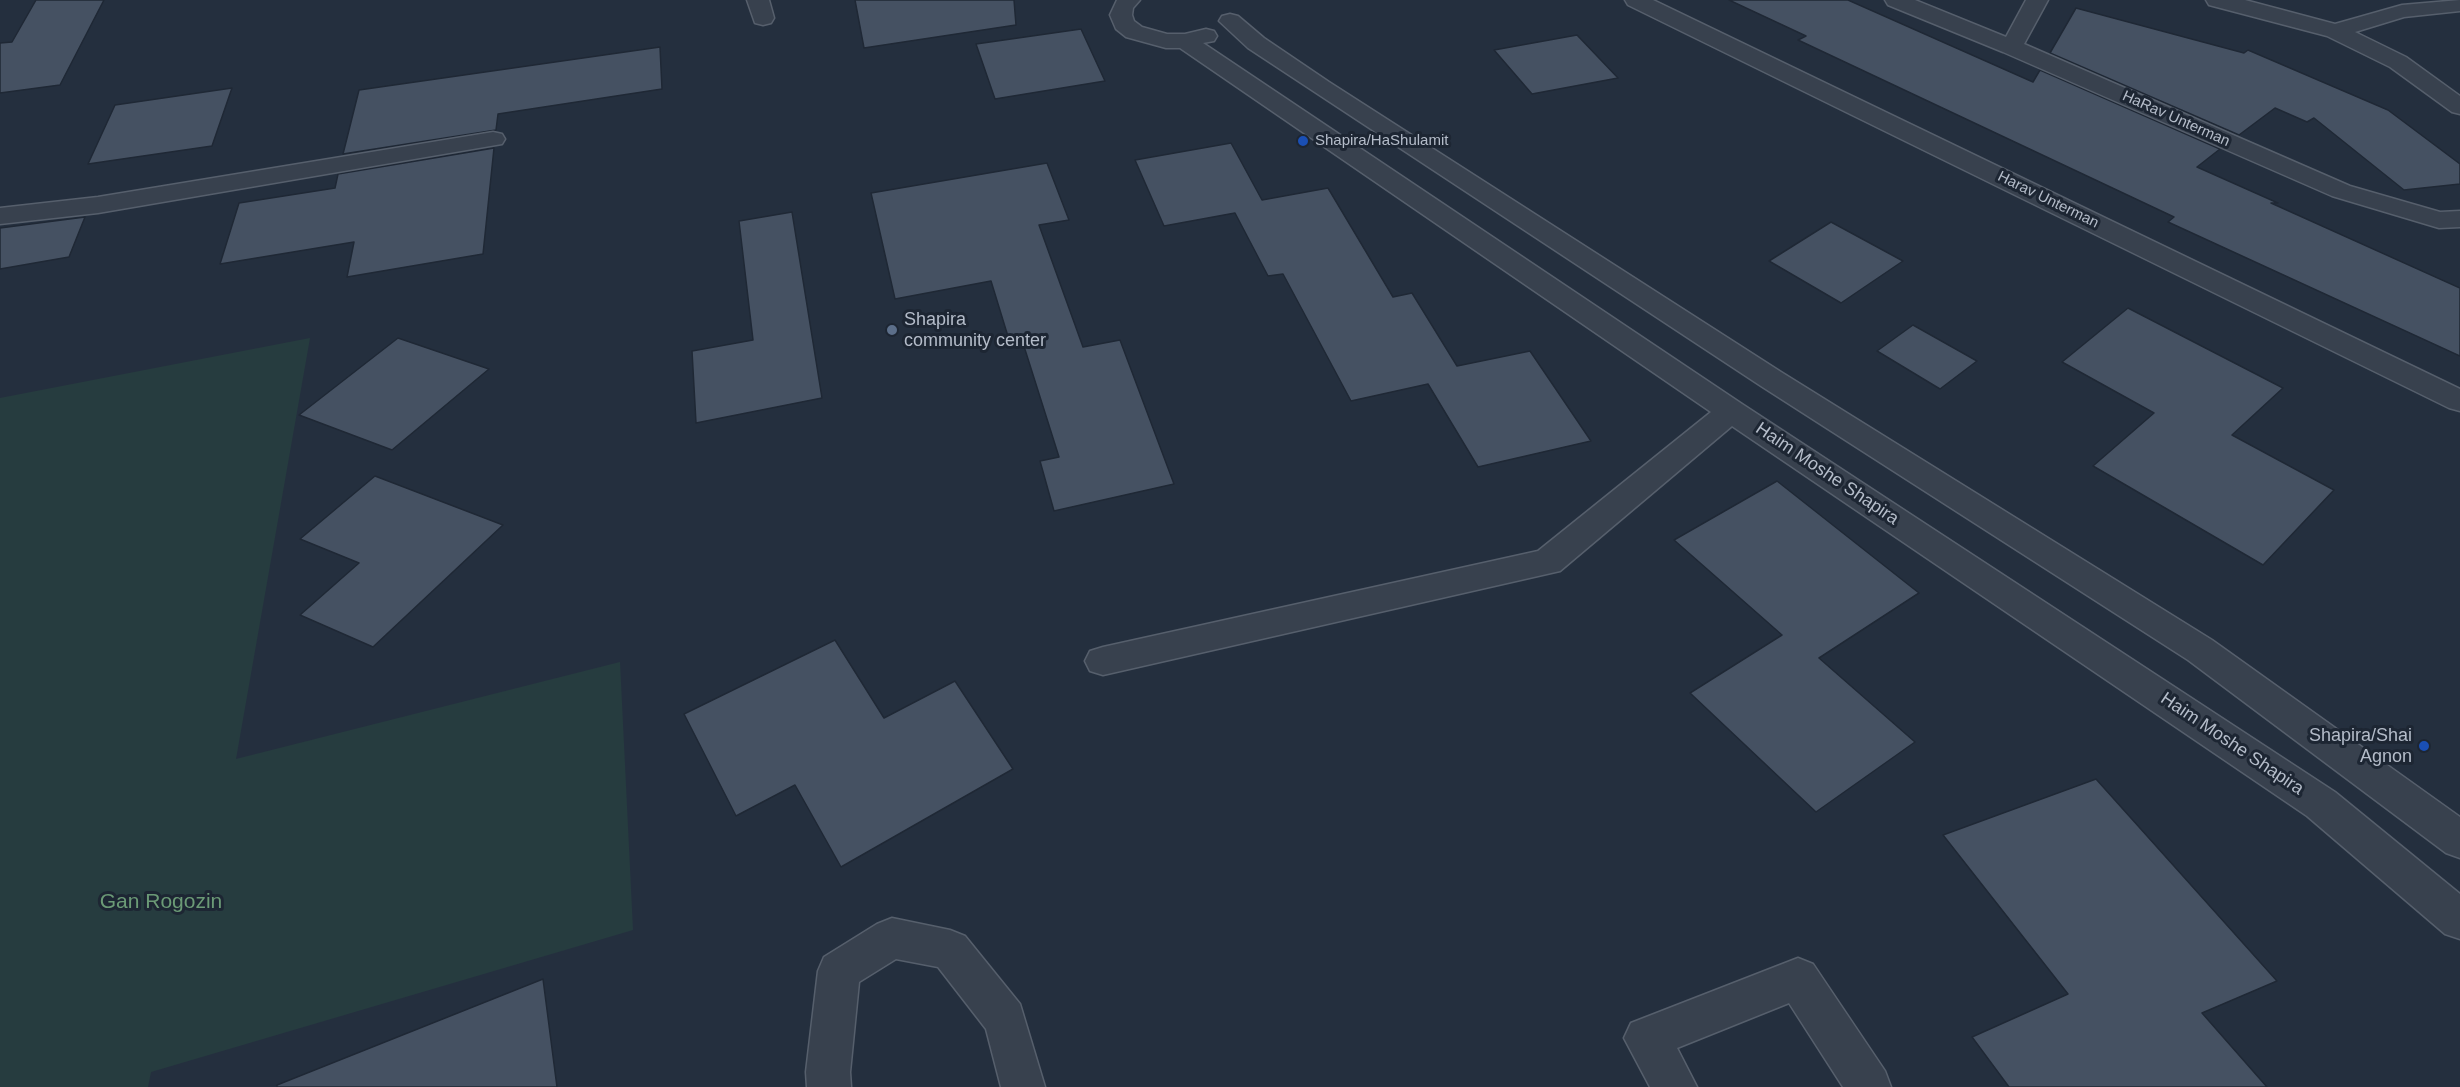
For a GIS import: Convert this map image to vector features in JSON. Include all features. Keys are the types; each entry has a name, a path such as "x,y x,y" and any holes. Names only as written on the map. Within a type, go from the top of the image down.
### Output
{"street":[{"path":"1129,0 1123,6 1121,15 1124,24 1134,32 1157,39 1185,41 1214,34 1228,10 1256,43 1321,87 1761,373 2200,650 2460,840"},
{"name":"Harav Unterman","path":"1636,0 2460,401"},
{"name":"HaRav Unterman","path":"1896,0 2011,47 2341,191 2439,219 2460,219"},
{"path":"2011,47 2037,0"},
{"path":"2217,0 2335,31 2397,62 2460,107"},
{"path":"2335,31 2393,6 2460,5"},
{"name":"Haim Moshe Shapira","path":"1185,41 1731,411 2321,804 2460,920"},
{"path":"0,216 98,205 493,139"},
{"path":"1103,661 1548,562 1731,411"},
{"path":"830,1087 828,1072 839,971 892,938 950,950 1005,1019 1023,1087"},
{"path":"1675,1087 1646,1038 1798,979 1869,1087"}],"green space":[{"name":"Gan Rogozin","path":"310,338 236,759 620,662 633,930 151,1072 148,1087 0,1087 0,398"}],"building":[{"path":"36,0 104,0 60,85 0,93 0,43 12,42"},
{"path":"855,0 1014,0 1016,25 864,48"},
{"path":"1729,0 1848,0 2033,82 2040,70 2220,149 2197,167 2460,288 2460,356 2168,222 2174,217 1798,40 1806,36"},
{"path":"2076,8 2244,53 2248,50 2388,110 2460,164 2460,184 2404,190 2314,118 2307,122 2275,108 2239,135 2050,53"},
{"path":"1081,29 1105,81 995,99 976,44"},
{"path":"1577,35 1618,78 1532,94 1494,50"},
{"path":"660,47 662,89 498,114 496,130 343,154 359,90"},
{"path":"232,88 212,146 88,164 115,105"},
{"path":"1231,143 1262,200 1328,188 1393,297 1412,293 1457,366 1530,351 1591,441 1478,467 1428,384 1351,401 1283,274 1268,276 1235,213 1164,226 1135,160"},
{"path":"494,148 483,254 347,277 354,242 220,264 239,203 335,188 338,174"},
{"path":"1047,163 1069,220 1039,225 1083,347 1120,340 1174,484 1054,511 1040,461 1059,457 1022,340 1010,343 991,281 895,299 871,193"},
{"path":"792,212 822,398 696,423 692,351 753,340 739,221"},
{"path":"85,217 69,257 0,269 0,228"},
{"path":"1831,222 1903,261 1841,303 1769,261"},
{"path":"2128,308 2283,388 2232,435 2334,490 2263,565 2093,466 2154,413 2062,362"},
{"path":"1913,325 1977,361 1940,389 1877,351"},
{"path":"398,338 489,369 392,450 299,415"},
{"path":"375,476 503,525 373,647 300,615 359,563 300,539"},
{"path":"1777,481 1919,593 1819,658 1915,742 1816,812 1690,693 1782,635 1674,540"},
{"path":"835,640 884,718 955,681 1013,769 841,867 795,785 736,816 684,714"},
{"path":"2096,779 2277,981 2202,1013 2267,1087 2009,1087 1972,1037 2068,994 1943,835"},
{"path":"543,979 557,1087 277,1087 277,1085"}],"place":[{"name":"Shapira/HaShulamit","path":"1303,141"},
{"name":"Shapira community center","path":"892,330"},
{"name":"Shapira/Shai Agnon","path":"2424,746"}]}
